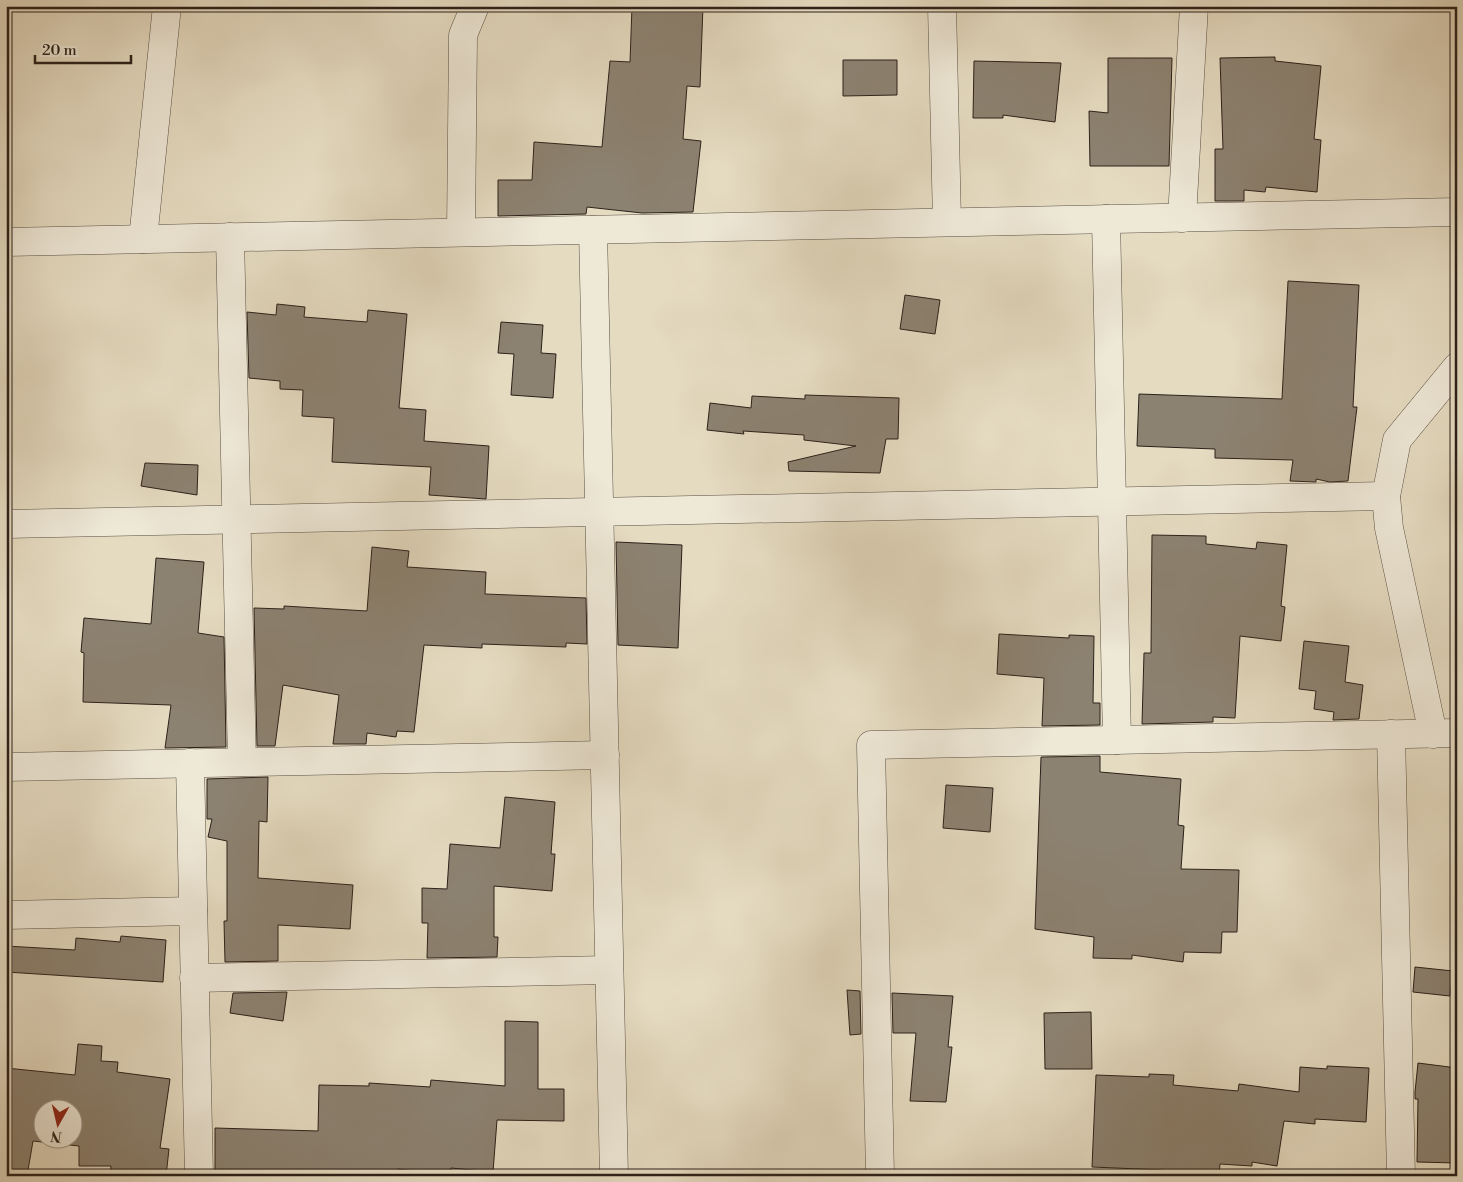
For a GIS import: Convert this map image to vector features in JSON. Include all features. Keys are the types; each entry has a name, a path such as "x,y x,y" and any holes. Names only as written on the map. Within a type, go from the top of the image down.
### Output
{"street":[{"path":"143,239 167,6"},
{"path":"461,232 463,35 475,6"},
{"path":"942,6 947,222"},
{"path":"1182,218 1194,6"},
{"path":"6,242 1457,212"},
{"path":"1106,219 1117,740"},
{"path":"593,230 614,1176"},
{"path":"230,237 242,762"},
{"path":"880,1176 871,745 1445,733 1389,528 1386,496 1398,440 1457,367"},
{"path":"6,524 1386,496"},
{"path":"1392,734 1401,1176"},
{"path":"6,767 605,754"},
{"path":"190,763 199,1176"},
{"path":"6,915 193,911"},
{"path":"194,978 610,970"}],"building":[{"path":"632,6 703,6 700,87 687,86 683,139 701,141 693,212 642,213 587,207 586,214 498,216 498,180 532,180 534,142 602,147 610,61 630,62"},
{"path":"1275,57 1275,61 1321,66 1314,139 1321,140 1317,192 1266,187 1265,192 1244,190 1244,201 1215,201 1215,149 1223,149 1220,58"},
{"path":"1108,58 1172,58 1169,166 1090,166 1089,111 1108,113"},
{"path":"843,60 897,60 897,95 843,96"},
{"path":"974,61 1061,63 1055,122 1003,115 1003,118 973,118"},
{"path":"1288,281 1359,285 1353,407 1357,407 1348,481 1330,482 1316,479 1316,482 1290,481 1293,460 1215,458 1215,449 1137,446 1139,394 1282,399"},
{"path":"905,295 940,300 935,334 900,329"},
{"path":"277,304 305,307 304,317 367,322 368,310 407,314 399,408 426,410 424,441 489,446 486,499 429,495 431,467 332,462 334,418 302,416 303,390 280,389 280,381 249,378 247,312 276,315"},
{"path":"501,322 543,325 541,353 556,354 553,398 511,395 514,354 498,353"},
{"path":"805,395 899,398 898,439 886,439 880,473 789,471 788,462 856,446 804,440 804,435 743,431 744,434 707,430 710,403 751,408 752,396 805,399"},
{"path":"145,463 198,465 197,495 141,486"},
{"path":"1152,535 1206,536 1206,544 1256,549 1257,542 1287,545 1281,606 1285,607 1281,641 1240,636 1235,718 1213,717 1213,722 1142,724 1144,653 1151,653"},
{"path":"616,542 682,545 678,648 618,645"},
{"path":"372,547 409,551 407,567 486,572 485,594 586,598 587,644 566,643 566,647 482,644 482,648 424,645 414,732 397,731 396,737 367,733 366,744 333,744 339,695 283,685 275,746 257,746 254,608 284,609 284,606 367,611"},
{"path":"156,558 204,562 198,633 224,637 226,747 165,748 171,705 83,702 84,653 81,652 84,618 151,624"},
{"path":"999,634 1069,638 1069,635 1094,636 1093,703 1100,703 1100,725 1042,726 1044,678 997,674"},
{"path":"1304,641 1349,646 1345,682 1363,685 1359,719 1333,720 1334,712 1314,709 1316,691 1299,689"},
{"path":"1100,756 1100,772 1181,779 1178,825 1184,826 1181,869 1239,870 1237,932 1222,932 1221,953 1184,952 1183,962 1132,955 1132,959 1093,958 1094,937 1035,929 1041,757"},
{"path":"268,777 267,822 259,821 258,878 353,885 350,929 278,925 278,961 225,962 224,921 227,921 227,841 208,837 212,819 207,819 207,779"},
{"path":"946,785 993,788 990,832 943,828"},
{"path":"505,797 555,802 551,854 555,854 552,891 494,886 494,937 498,937 497,957 427,958 428,923 422,923 422,888 447,889 450,844 500,848"},
{"path":"121,936 166,940 163,982 6,972 6,946 75,950 76,938 120,942"},
{"path":"1415,967 1453,971 1450,996 1413,992"},
{"path":"847,990 860,991 861,1034 850,1035"},
{"path":"287,992 283,1021 230,1013 233,993"},
{"path":"892,993 953,996 948,1047 952,1047 946,1102 910,1101 916,1033 893,1033"},
{"path":"1091,1012 1092,1069 1045,1069 1044,1013"},
{"path":"505,1021 538,1022 538,1089 564,1089 564,1121 497,1120 493,1172 451,1168 451,1175 398,1169 398,1176 215,1176 215,1128 318,1131 319,1085 369,1086 369,1083 430,1087 431,1080 505,1086"},
{"path":"78,1044 102,1046 101,1061 118,1062 117,1072 170,1079 160,1148 169,1149 166,1176 110,1176 111,1166 79,1166 79,1150 82,1150 82,1100 32,1100 32,1147 27,1176 6,1176 6,1068 75,1075"},
{"path":"1418,1063 1457,1068 1457,1163 1417,1162 1418,1099 1415,1099 1415,1092"},
{"path":"1327,1066 1369,1068 1366,1122 1315,1119 1315,1124 1284,1121 1277,1166 1252,1162 1252,1166 1220,1164 1219,1176 1187,1176 1163,1174 1163,1170 1092,1167 1096,1075 1149,1077 1149,1074 1174,1075 1173,1085 1238,1091 1239,1084 1299,1092 1300,1067 1327,1069"}]}
